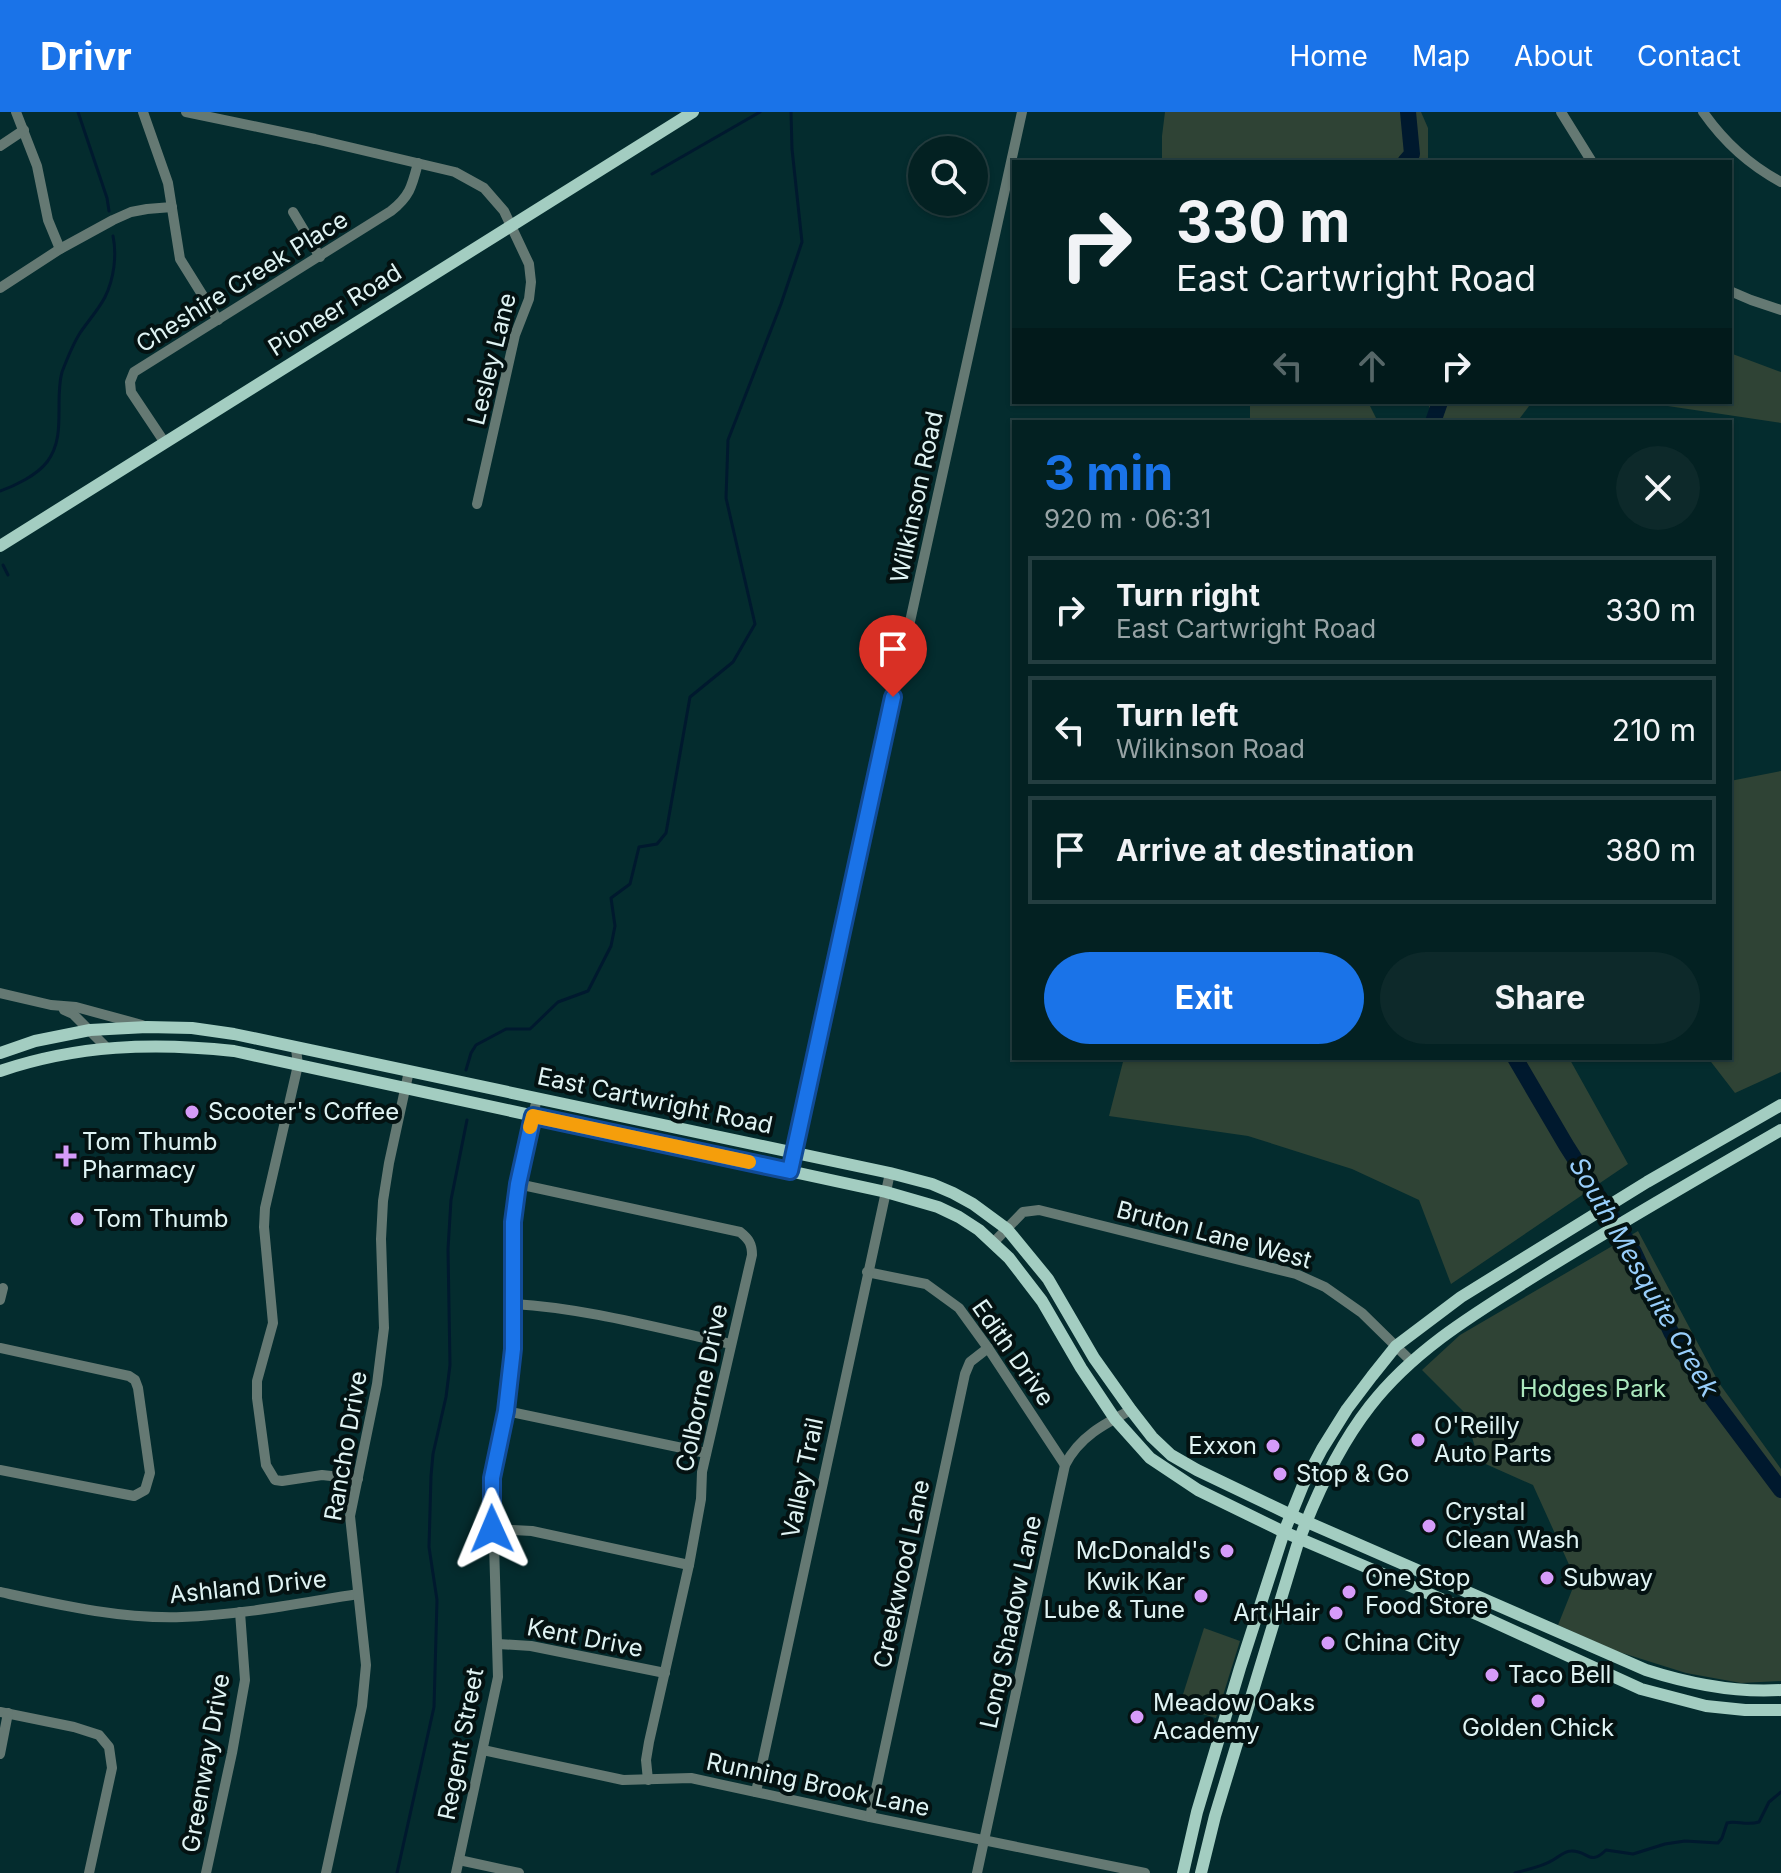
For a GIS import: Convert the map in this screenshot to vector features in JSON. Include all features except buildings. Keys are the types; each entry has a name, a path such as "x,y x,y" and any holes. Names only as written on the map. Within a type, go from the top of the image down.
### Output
{"main road":[{"name":"Pioneer Road","path":"0,546 511,227 685,114"},
{"path":"167,1046 168,1027"},
{"name":"East Cartwright Road","path":"0,1053 35,1041 90,1030 192,1028 234,1034 794,1152 932,1184 973,1204 1007,1229 1048,1279 1094,1358 1131,1410 1171,1455 1291,1515 1646,1670 1681,1682 1707,1686 1781,1690"},
{"name":"East Cartwright Road","path":"0,1071 67,1052 167,1046 230,1051 886,1192 938,1207 979,1230 1009,1258 1042,1301 1115,1419 1150,1458 1198,1490 1284,1532 1481,1616 1641,1689 1706,1706 1781,1710"},
{"path":"1183,1873 1197,1812 1284,1532 1303,1485 1340,1420 1372,1376 1396,1346 1461,1297 1647,1182 1781,1105"},
{"path":"1201,1873 1252,1689 1306,1521 1347,1440 1370,1405 1411,1361 1463,1321 1654,1203 1781,1130"},
{"path":"1481,1616 1487,1601"},
{"path":"1252,1634 1261,1639 1252,1689"},
{"path":"1641,1689 1646,1670"}],"street":[{"path":"16,112 37,166 48,220 60,249"},
{"path":"143,112 168,183 180,259 218,320"},
{"name":"Lesley Lane","path":"186,112 455,172 484,188 504,211 529,264 531,282 529,299 515,335 477,504"},
{"name":"Wilkinson Road","path":"790,1171 1022,112"},
{"path":"1561,112 1591,160"},
{"path":"1703,112 1730,146 1764,173 1781,182"},
{"path":"0,146 24,130"},
{"name":"Cheshire Creek Place","path":"165,443 131,392 131,377 391,211 406,199 418,163"},
{"path":"0,288 60,249 113,220 131,212 172,207"},
{"path":"293,212 320,257"},
{"path":"1732,292 1781,310"},
{"path":"0,993 51,1005 76,1007 147,1027"},
{"path":"51,1005 73,1014 108,1049"},
{"path":"296,1049 298,1065 265,1208 273,1323 257,1381 261,1438 266,1465 275,1480 322,1475 358,1479"},
{"name":"Rancho Drive","path":"326,1873 362,1706 366,1665 350,1516 383,1342 383,1201 409,1071"},
{"name":"Regent Street","path":"456,1873 498,1677 492,1478 506,1411 513,1349 513,1222 537,1098"},
{"name":"Valley Trail","path":"756,1792 890,1173"},
{"name":"Colborne Drive","path":"518,1184 740,1232 748,1238 752,1247 702,1472 701,1499 689,1565 649,1742 646,1760 648,1780"},
{"name":"Bruton Lane West","path":"993,1243 1023,1212 1039,1210 1296,1274 1325,1287 1362,1313 1411,1361"},
{"name":"Edith Drive","path":"867,1272 926,1284 959,1308 1065,1465"},
{"path":"514,1304 587,1314 731,1344"},
{"path":"0,1348 129,1376 135,1380 150,1473 145,1490 134,1496 0,1470"},
{"name":"Creekwood Lane","path":"870,1817 965,1374 970,1362 988,1348"},
{"name":"Long Shadow Lane","path":"977,1873 1065,1465 1080,1441 1131,1410"},
{"path":"506,1411 706,1453"},
{"path":"492,1529 532,1531 689,1565"},
{"name":"Ashland Drive","path":"0,1592 104,1613 180,1617 240,1612 358,1594"},
{"name":"Greenway Drive","path":"206,1873 245,1680 240,1612"},
{"name":"Kent Drive","path":"498,1644 531,1646 665,1673"},
{"path":"0,1754 4,1712 99,1735 109,1747 112,1768 89,1873"},
{"name":"Running Brook Lane","path":"483,1750 623,1780 691,1778 1145,1873"},
{"path":"459,1860 519,1873"}],"green space":[{"path":"1165,112 1421,112 1428,128 1428,160 1162,160"},
{"path":"1732,354 1781,372 1781,423 1654,404 1732,404"},
{"path":"1250,404 1369,404 1377,420 1250,420"},
{"path":"1428,404 1530,404 1518,420 1435,420"},
{"path":"1781,771 1781,1072 1735,1093 1710,1060 1732,1060 1732,781"},
{"path":"1123,1060 1570,1060 1628,1164 1451,1284 1419,1200 1352,1169 1248,1136 1109,1116"},
{"name":"Hodges Park","path":"1638,1231 1719,1383 1781,1469 1781,1681 1741,1683 1686,1673 1616,1651 1558,1625 1576,1580 1533,1485 1479,1461 1465,1413 1422,1370 1460,1335"},
{"path":"1204,1628 1240,1641 1216,1718 1179,1707"}],"waterway":[{"path":"78,112 109,211"},
{"path":"652,174 760,112"},
{"path":"466,1070 476,1045 506,1029 530,1029 558,1002 588,991 611,946 615,926 611,898 630,884 639,847 657,844 666,833 690,697 733,662 755,624 726,498 728,440 802,242 791,112"},
{"name":"South Mesquite Creek","path":"1407,160 1412,154 1408,112"},
{"path":"0,491 38,471 53,452 57,441 62,372 77,337 100,306 111,283 115,251 113,236"},
{"name":"South Mesquite Creek","path":"1434,420 1439,404"},
{"path":"3,565 8,575"},
{"name":"South Mesquite Creek","path":"1516,1060 1634,1252 1671,1332 1706,1390 1781,1490"},
{"path":"397,1873 434,1707 437,1600 429,1547 431,1476 450,1365 448,1249 451,1200 467,1120"},
{"path":"1515,1873 1544,1864 1568,1851 1577,1851 1592,1858 1606,1850 1633,1854 1685,1841 1718,1843 1727,1823 1759,1822 1769,1802 1781,1792"}],"slow traffic":[{"path":"530,1127 533,1116 749,1162"}],"place":[{"name":"Scooter's Coffee","path":"192,1112"},
{"name":"Tom Thumb Pharmacy","path":"66,1156"},
{"name":"Tom Thumb","path":"77,1219"},
{"name":"O'Reilly Auto Parts","path":"1418,1440"},
{"name":"Exxon","path":"1273,1446"},
{"name":"Stop & Go","path":"1280,1474"},
{"name":"Crystal Clean Wash","path":"1429,1526"},
{"name":"McDonald's","path":"1227,1551"},
{"name":"Subway","path":"1547,1578"},
{"name":"One Stop Food Store","path":"1349,1592"},
{"name":"Kwik Kar Lube & Tune","path":"1201,1596"},
{"name":"Art Hair","path":"1336,1613"},
{"name":"China City","path":"1328,1643"},
{"name":"Taco Bell","path":"1492,1675"},
{"name":"Golden Chick","path":"1538,1701"},
{"name":"Meadow Oaks Academy","path":"1137,1717"}],"route":[{"path":"492,1529 492,1478 506,1411 513,1349 513,1222 533,1116 790,1171 893,697"}]}
